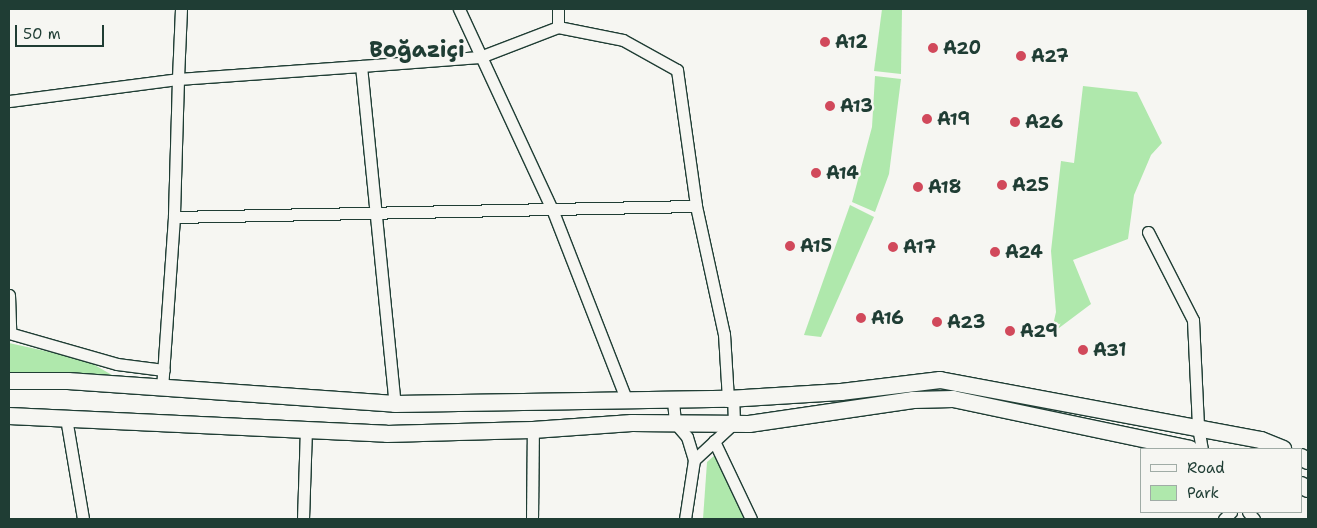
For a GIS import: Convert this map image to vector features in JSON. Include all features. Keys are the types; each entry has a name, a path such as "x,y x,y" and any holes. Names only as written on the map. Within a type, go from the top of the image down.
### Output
{"main road":[{"path":"9,380 68,381 395,404 731,399 841,392 940,380 1198,427 1262,440 1281,448"},
{"path":"9,416 306,428 387,434 533,430 675,423 734,423 913,400 952,399 1185,448"}],"street":[{"path":"162,389 174,217 181,9"},
{"path":"459,9 552,208 627,401"},
{"path":"558,9 558,27"},
{"path":"9,101 178,79 480,57 558,27 623,40 677,70 696,206 724,334 734,423 694,460"},
{"path":"361,66 395,404"},
{"path":"174,217 696,206"},
{"path":"1148,232 1193,320 1198,427 1202,448"},
{"path":"9,295 10,333 117,364 164,370"},
{"path":"673,400 675,423 687,438 694,460 685,519"},
{"path":"66,418 83,519"},
{"path":"303,519 306,428"},
{"path":"532,519 533,430"},
{"path":"714,442 751,519"}],"green space":[{"path":"882,9 902,9 901,74 874,71"},
{"path":"875,76 901,79 889,174 875,212 852,202 872,127"},
{"path":"1083,86 1137,92 1162,143 1151,155 1134,195 1128,239 1073,260 1091,304 1051,334 1056,312 1051,251 1061,161 1074,163"},
{"path":"850,205 874,217 821,337 804,335"},
{"path":"9,343 86,360 112,375 9,374"},
{"path":"715,455 745,519 703,519 707,462"}],"place":[{"name":"A12","path":"825,42"},
{"name":"A20","path":"933,48"},
{"name":"A27","path":"1021,56"},
{"name":"A13","path":"830,106"},
{"name":"A19","path":"927,119"},
{"name":"A26","path":"1015,122"},
{"name":"A14","path":"816,173"},
{"name":"A25","path":"1002,185"},
{"name":"A18","path":"918,187"},
{"name":"A15","path":"790,246"},
{"name":"A17","path":"893,247"},
{"name":"A24","path":"995,252"},
{"name":"A16","path":"861,318"},
{"name":"A23","path":"937,322"},
{"name":"A29","path":"1010,331"},
{"name":"A31","path":"1083,350"}],"district":[{"name":"Boğaziçi","path":"417,50"}]}
